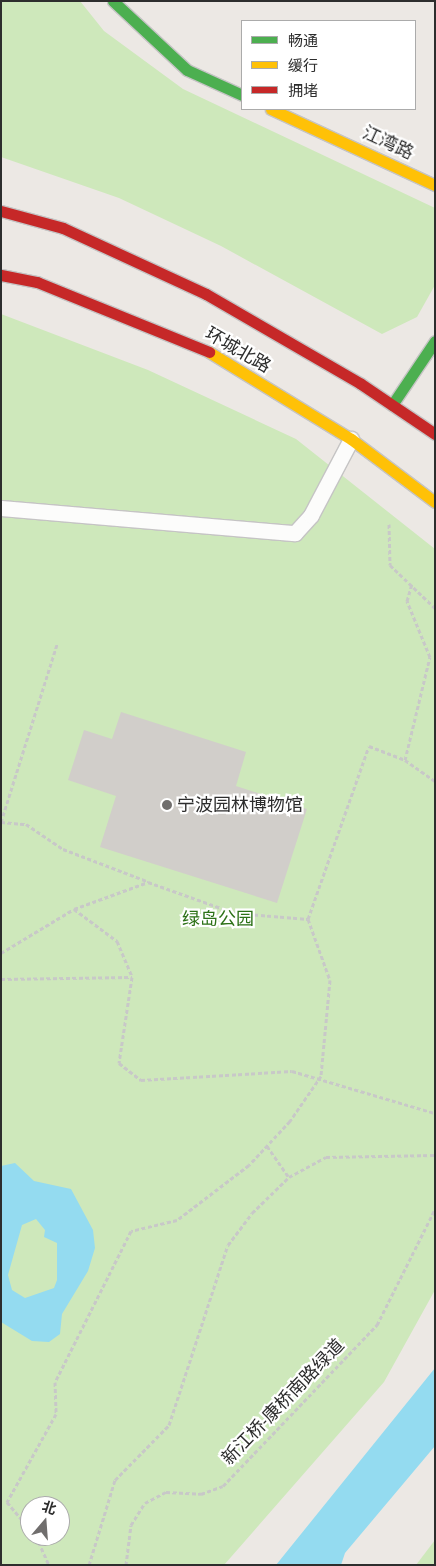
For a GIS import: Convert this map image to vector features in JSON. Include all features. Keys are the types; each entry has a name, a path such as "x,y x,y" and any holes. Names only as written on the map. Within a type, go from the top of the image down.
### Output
{"main road":[{"path":"113,1 188,70 241,95"},
{"name":"江湾路","path":"273,110 435,185"},
{"name":"环城北路","path":"1,211 62,228 206,294 392,405 435,434"},
{"name":"环城北路","path":"1,275 37,282 165,331 216,355 351,438 435,502"},
{"path":"392,405 435,341"}],"lane":[{"path":"1,508 295,533 311,515 351,438"}],"path":[{"path":"389,524 390,565 435,608"},
{"path":"404,760 430,657 407,601 412,584"},
{"path":"57,644 1,822 26,824 63,850 235,912 308,919"},
{"path":"20,1517 7,1502 56,1414 55,1382 131,1231 177,1220 249,1165 267,1146 321,1076 330,980 308,919 369,746 404,760 435,781"},
{"path":"1,953 74,909 148,882"},
{"path":"74,909 117,941 132,977 119,1063 141,1080 292,1071 321,1076 435,1113"},
{"path":"1,980 132,977"},
{"path":"267,1146 290,1177"},
{"path":"90,1565 115,1480 169,1426 228,1245 252,1213 290,1177 326,1157 435,1154"},
{"name":"新江桥-康桥南路绿道","path":"126,1565 131,1526 145,1504 166,1492 201,1494 223,1486 289,1414 377,1325 435,1208"},
{"path":"40,1546 49,1565"}],"green space":[{"path":"1,1 80,1 104,31 183,89 435,208 435,285 417,317 382,334 221,246 119,198 1,157"},
{"name":"绿岛公园","path":"1,314 148,370 296,439 435,549 435,1290 384,1382 224,1565 1,1565"},
{"path":"435,1540 435,1565 416,1565"}],"water":[{"path":"15,1163 34,1181 71,1189 93,1230 95,1248 88,1271 62,1314 60,1334 49,1342 32,1341 1,1322 1,1166","holes":["36,1219 45,1230 44,1237 57,1243 57,1280 54,1288 25,1298 12,1290 8,1275 22,1225"]},
{"path":"435,1368 435,1446 345,1553 341,1565 276,1565"}],"building":[{"path":"121,712 246,752 236,786 307,809 277,903 100,847 116,796 68,780 84,730 112,739"}],"traffic: fast":[{"path":"113,1 187,70 241,95"},
{"path":"392,405 435,341"}],"traffic: slow":[{"path":"273,110 435,185"},
{"path":"209,352 351,439 435,502"}],"traffic: jam":[{"path":"1,211 63,228 206,294 361,384 435,434"},
{"path":"1,275 37,282 209,352"}],"place":[{"name":"宁波园林博物馆","path":"167,805"}]}
